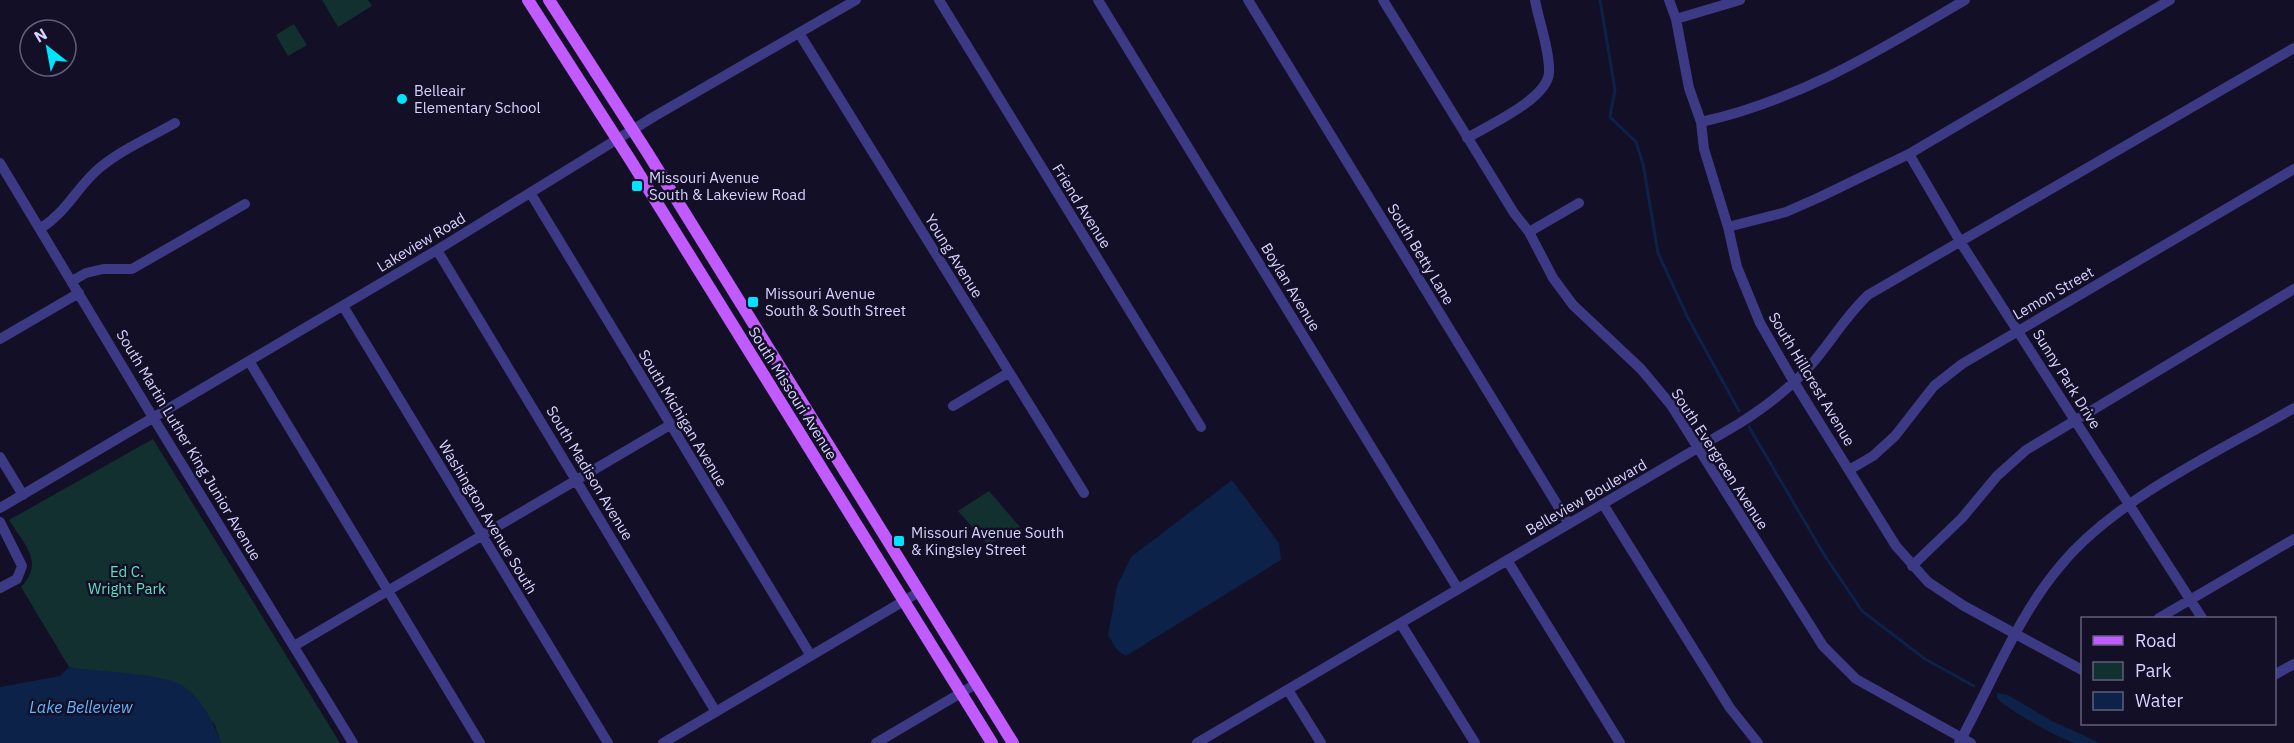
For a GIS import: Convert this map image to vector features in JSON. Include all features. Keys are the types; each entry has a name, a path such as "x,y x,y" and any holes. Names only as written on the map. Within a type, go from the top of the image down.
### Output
{"main road":[{"name":"South Missouri Avenue","path":"528,0 992,743"},
{"name":"South Missouri Avenue","path":"549,0 633,131 1012,743"}],"street":[{"name":"Lakeview Road","path":"0,508 154,419 531,194 617,140 856,0"},
{"name":"Friend Avenue","path":"939,0 1201,427"},
{"name":"Boylan Avenue","path":"1098,0 1458,589"},
{"name":"South Betty Lane","path":"1248,0 1569,524"},
{"name":"South Evergreen Avenue","path":"1383,0 1467,138 1529,232 1553,278 1573,305 1641,369 1671,405 1822,646 1856,679 1964,741"},
{"path":"1467,138 1536,96 1547,82 1549,67 1534,0"},
{"name":"South Hillcrest Avenue","path":"1669,0 1676,19 1689,88 1701,122 1704,149 1749,301 1794,382 1896,546 1912,566 1946,595 2081,669"},
{"path":"1676,19 1740,0"},
{"path":"1701,122 1743,113 1778,100 1862,61 1965,0"},
{"path":"1728,226 1785,212 1820,198 1909,154 2170,0"},
{"name":"Young Avenue","path":"799,33 1084,493"},
{"name":"Belleview Boulevard","path":"1197,743 1769,404 1810,366 1845,317 1868,295 2294,48"},
{"path":"40,228 56,218 84,184 108,162 175,123"},
{"name":"Sunny Park Drive","path":"1909,154 1961,243 2201,617"},
{"name":"South Martin Luther King Junior Avenue","path":"0,163 4,178 40,228 353,743"},
{"name":"Lemon Street","path":"1849,470 1873,456 1895,436 1934,386 1962,364 2294,169"},
{"name":"South Michigan Avenue","path":"531,194 811,656"},
{"path":"1529,232 1579,202"},
{"path":"72,281 86,273 103,269 132,269 245,204"},
{"name":"South Madison Avenue","path":"437,250 716,712"},
{"path":"1912,566 1962,518 1997,476 2026,450 2075,418 2294,289"},
{"path":"0,339 79,293"},
{"name":"Washington Avenue South","path":"343,306 608,743"},
{"path":"249,361 480,743"},
{"path":"953,406 1008,373"},
{"path":"1964,741 2017,634 2042,589 2062,564 2094,532 2129,506 2294,408"},
{"path":"294,646 670,425"},
{"path":"0,457 23,495"},
{"path":"1603,504 1730,708 1758,743"},
{"path":"0,522 20,558 21,574 0,588"},
{"path":"2161,617 2294,539"},
{"path":"1507,560 1620,743"},
{"path":"668,742 919,592"},
{"path":"1401,624 1475,743"},
{"path":"2276,674 2294,664"},
{"path":"876,743 976,684"},
{"path":"1288,690 1321,743"}],"green space":[{"path":"322,0 368,0 372,6 338,27"},
{"path":"294,24 307,45 288,56 276,35"},
{"name":"Ed C. Wright Park","path":"153,439 340,743 221,743 214,723 96,673 69,667 21,587 28,578 32,561 26,545 9,520"},
{"path":"989,491 1020,527 988,545 958,511"}],"water":[{"path":"1232,480 1279,543 1281,560 1126,656 1117,650 1108,635 1117,586 1131,557"},
{"name":"Lake Belleview","path":"69,667 162,678 183,686 206,712 221,743 0,743 0,687 60,676"},
{"path":"1997,693 2008,695 2052,721 2100,743 2069,741 2012,710 1997,698"}],"waterway":[{"path":"1600,0 1615,90 1610,117 1636,142 1643,164 1658,253 1688,318 1739,411"},
{"path":"1749,427 1825,556 1862,611 1925,659 1974,686"}],"place":[{"name":"Belleair Elementary School","path":"402,99"},
{"name":"Missouri Avenue South & Lakeview Road","path":"637,186"},
{"name":"Missouri Avenue South & South Street","path":"753,302"},
{"name":"Missouri Avenue South & Kingsley Street","path":"899,541"}]}
